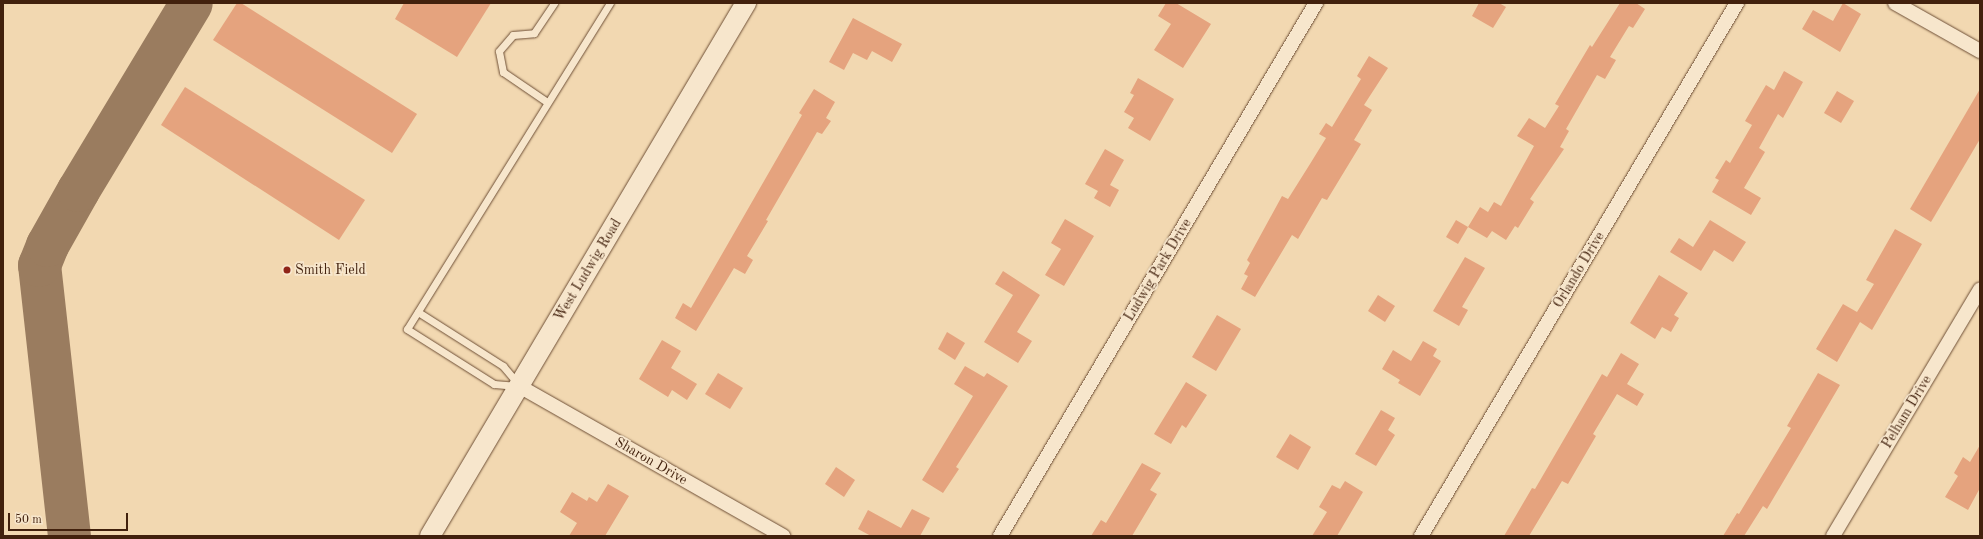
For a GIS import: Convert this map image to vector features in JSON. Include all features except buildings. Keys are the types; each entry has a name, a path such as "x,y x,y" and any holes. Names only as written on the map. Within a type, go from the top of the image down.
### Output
{"main road":[{"name":"West Ludwig Road","path":"430,536 746,3"}],"street":[{"name":"Ludwig Park Drive","path":"1000,536 1316,3"},
{"name":"Orlando Drive","path":"1421,536 1737,3"},
{"path":"1895,3 1980,51"},
{"name":"Pelham Drive","path":"1833,536 1980,289"},
{"name":"Sharon Drive","path":"519,386 783,536"}],"lane":[{"path":"547,102 503,72 499,51 513,35 534,33 554,3"},
{"path":"519,386 494,384 407,329 610,3"},
{"path":"418,312 504,366 519,386"}],"taxiway":[{"path":"69,536 39,265 47,245 78,190 191,3"}],"place":[{"name":"Smith Field","path":"287,270"}]}
